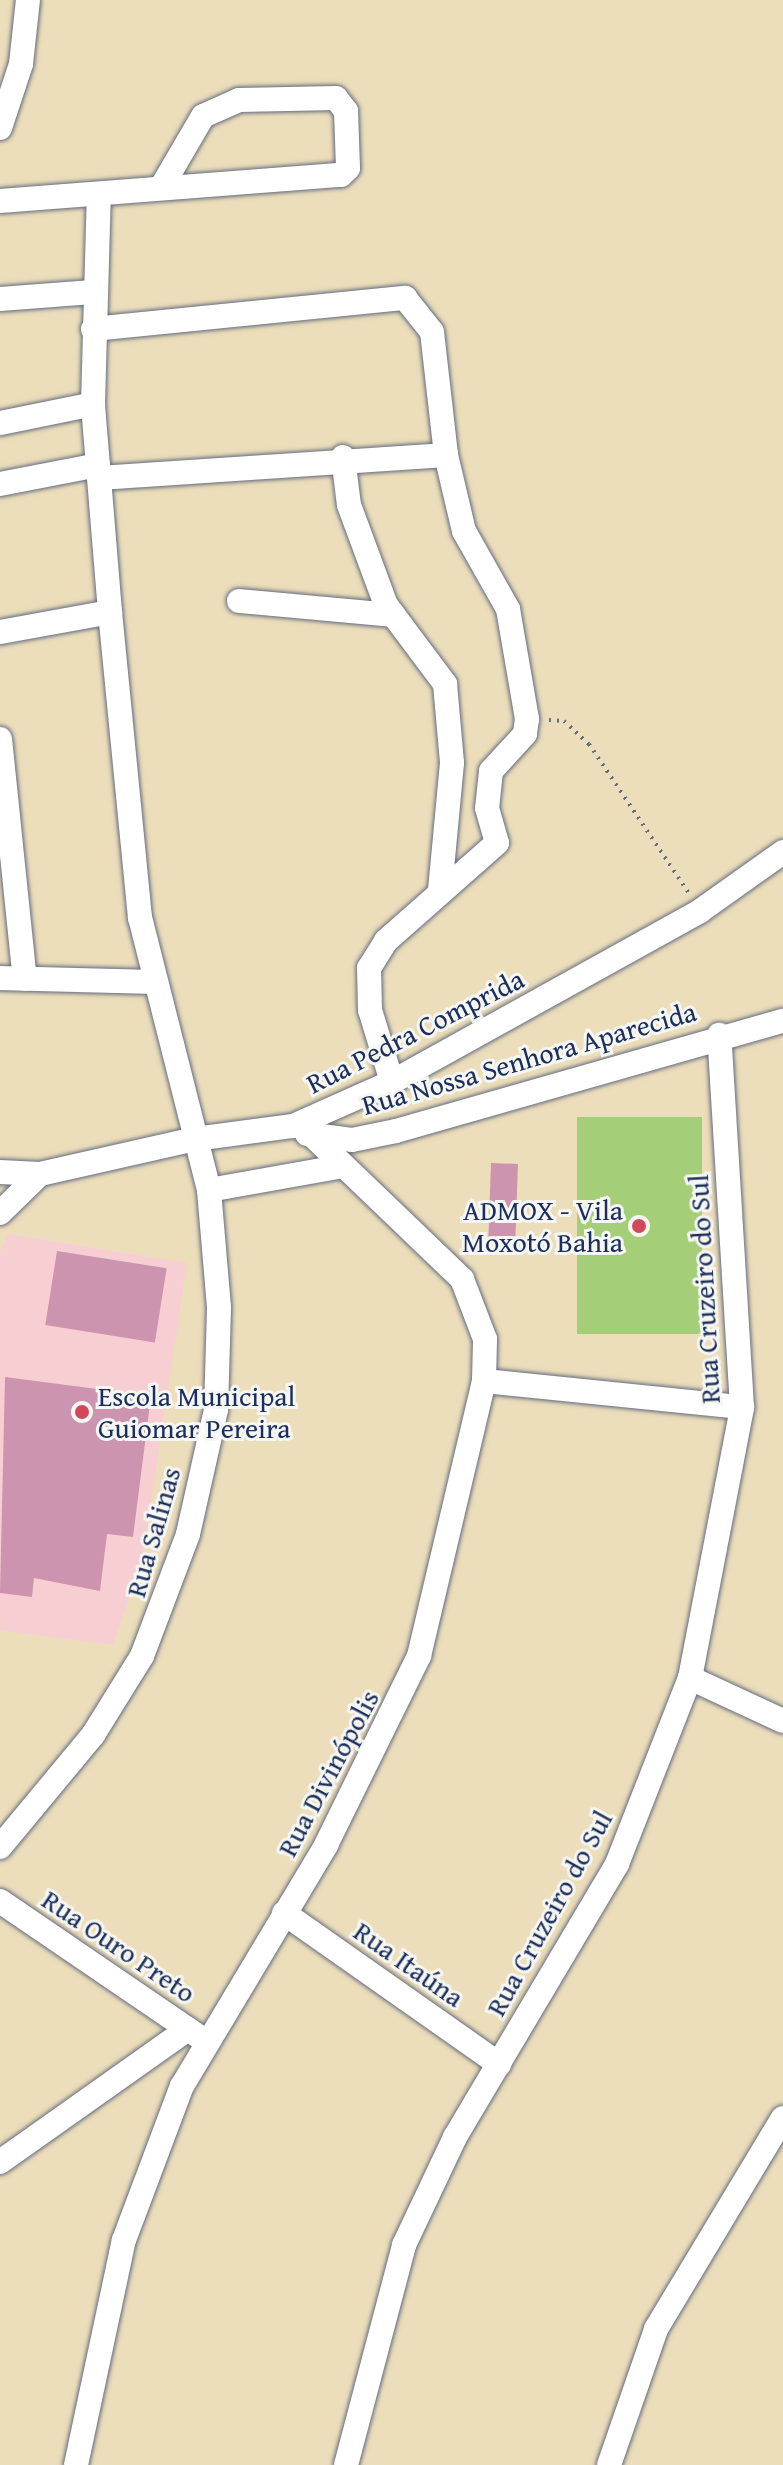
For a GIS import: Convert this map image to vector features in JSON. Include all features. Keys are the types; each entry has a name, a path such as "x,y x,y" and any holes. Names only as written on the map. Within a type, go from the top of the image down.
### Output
{"street":[{"path":"0,128 10,64 28,0"},
{"path":"0,201 341,175 348,168 346,111 336,98 239,100 203,116 161,188"},
{"name":"Rua Salinas","path":"0,1847 93,1735 142,1656 188,1534 216,1410 219,1307 209,1190 153,982 110,612 93,404 93,292 99,195"},
{"path":"0,299 93,292"},
{"path":"93,329 405,298 432,332 446,455 464,531 508,609 527,719 525,734 491,771 487,808 497,843 481,864 440,890 369,968 370,1010 392,1082"},
{"path":"0,423 93,404"},
{"path":"0,484 98,472 343,457 446,455"},
{"path":"343,457 349,505 393,615 445,684 452,763 440,890"},
{"path":"239,601 393,615"},
{"path":"0,632 110,612"},
{"path":"0,739 25,979"},
{"name":"Rua Pedra Comprida","path":"0,1172 40,1174 195,1139 293,1126 392,1082 700,911 783,852"},
{"path":"0,978 153,982"},
{"name":"Rua Nossa Senhora Aparecida","path":"316,1139 396,1131 719,1035 783,1021"},
{"name":"Rua Cruzeiro do Sul","path":"346,2465 404,2245 499,2064 617,1864 690,1678 742,1407 719,1035"},
{"path":"293,1126 316,1139"},
{"name":"Rua Divinópolis","path":"76,2465 124,2240 196,2034 284,1913 396,1715 419,1656 484,1381 483,1327 462,1279 338,1167 316,1139"},
{"path":"209,1190 338,1167"},
{"path":"0,1213 40,1174"},
{"path":"484,1381 742,1407"},
{"path":"690,1678 783,1721"},
{"name":"Rua Ouro Preto","path":"0,1901 196,2034"},
{"name":"Rua Itaúna","path":"284,1913 499,2064"},
{"path":"0,2162 196,2034"},
{"path":"609,2465 656,2329 783,2118"}],"path":[{"path":"527,719 564,721 589,744 700,911"}],"shaded area":[{"name":"Escola Municipal Guiomar Pereira","path":"8,1234 187,1263 142,1562 113,1645 0,1630 0,1252"}],"green space":[{"name":"ADMOX - Vila Moxotó Bahia","path":"577,1117 702,1117 702,1334 577,1334"}],"building":[{"path":"491,1163 518,1164 515,1241 488,1240"},
{"path":"57,1251 167,1268 155,1342 45,1325"},
{"path":"5,1377 151,1396 133,1537 107,1534 100,1591 34,1578 32,1597 0,1593"}],"place":[{"name":"ADMOX - Vila Moxotó Bahia","path":"639,1226"},
{"name":"Escola Municipal Guiomar Pereira","path":"82,1412"}]}
